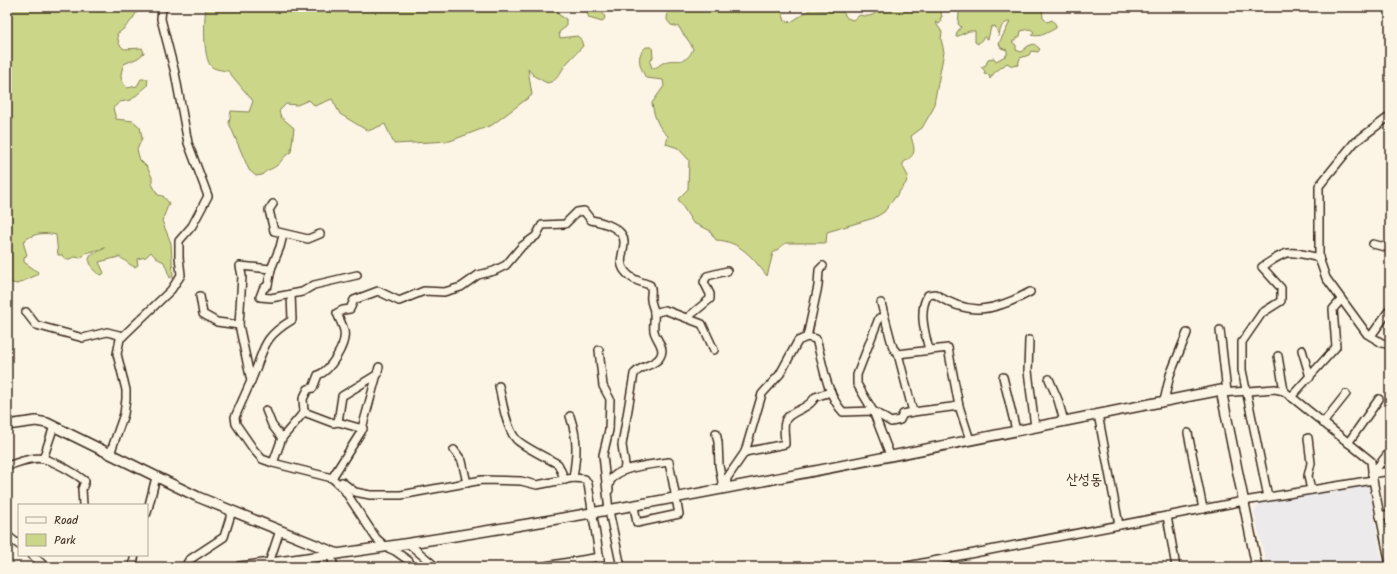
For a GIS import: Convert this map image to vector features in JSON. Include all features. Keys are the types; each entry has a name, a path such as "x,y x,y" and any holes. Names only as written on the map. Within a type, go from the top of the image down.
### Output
{"main road":[{"path":"239,567 335,555 592,514 1221,390 1224,392 1257,567"},
{"path":"7,425 36,421 54,426 156,477 335,555"}],"street":[{"path":"110,454 124,414 126,399 126,390 117,354 120,339 171,290 181,275 179,257 180,241 192,226 208,196 188,142 177,81 160,19 162,7"},
{"path":"1390,116 1354,142 1319,186 1319,258 1326,278 1367,334 1390,345"},
{"path":"273,204 268,210 274,231 308,239 320,234"},
{"path":"273,463 282,438 304,412 303,399 308,389 312,388 318,375 324,373 340,351 344,332 337,313 350,309 354,300 378,291 398,301 424,291 444,292 461,287 478,275 494,271 506,265 522,246 536,236 542,225 565,224 577,212 584,211 591,220 604,222 622,236 624,241 621,259 623,269 633,279 650,285 652,290 651,300 654,312 656,339 662,348 662,355 658,361 637,370 634,374 622,445 625,465 624,470"},
{"path":"283,234 280,247 271,269 268,285 263,289 260,297 271,298 302,292 314,285 357,275"},
{"path":"1373,244 1389,248 1390,252"},
{"path":"1268,497 1242,370 1242,342 1262,314 1281,301 1281,288 1262,267 1290,251 1319,258"},
{"path":"251,381 239,326 242,276 240,266 271,269"},
{"path":"807,337 818,286 819,270 823,266"},
{"path":"687,318 710,299 710,294 704,282 708,276 727,270"},
{"path":"929,350 924,326 924,302 928,295 935,294 946,302 973,310 1009,304 1030,292"},
{"path":"291,294 292,320 272,333 265,342 259,362 235,417 236,424 262,459 333,477 355,492 370,495 401,495 482,480 520,481 538,485 573,478 585,479 588,484 601,567"},
{"path":"200,296 203,314 216,322 239,326"},
{"path":"1291,397 1336,348 1333,309 1342,300"},
{"path":"881,303 893,348 898,354 913,412"},
{"path":"1371,336 1390,309"},
{"path":"654,312 665,310 702,324 714,350"},
{"path":"26,312 36,325 83,338 107,332 123,336"},
{"path":"879,318 857,375 857,384 873,411 890,455"},
{"path":"1220,330 1224,392 1275,389 1284,392 1371,461 1390,565"},
{"path":"1164,401 1170,375 1188,333"},
{"path":"725,488 727,478 745,452 762,394 780,374 798,341 807,337 816,339 830,392 835,403 844,412 873,411 891,422 900,420 903,414 959,406"},
{"path":"1029,340 1028,372 1035,427"},
{"path":"898,354 948,348 959,406 970,440"},
{"path":"599,350 603,386 610,399 609,430 603,455 621,567"},
{"path":"1302,350 1310,377"},
{"path":"1278,356 1284,392"},
{"path":"333,477 363,429 378,370 342,396 338,422"},
{"path":"1003,377 1016,430"},
{"path":"1049,379 1058,400 1064,421"},
{"path":"499,386 508,422 516,438 540,455 558,464 564,480"},
{"path":"745,452 785,444 785,421 789,416 812,403 815,397 830,392"},
{"path":"1323,423 1346,394"},
{"path":"1348,443 1379,399"},
{"path":"266,410 272,425 282,438"},
{"path":"304,412 333,423 338,422 363,429"},
{"path":"1098,414 1119,525"},
{"path":"570,416 576,434 578,452 573,478"},
{"path":"43,459 54,426"},
{"path":"716,433 719,465 725,488"},
{"path":"1188,433 1203,509"},
{"path":"1308,438 1311,463 1308,476 1311,490"},
{"path":"454,450 462,460 467,483"},
{"path":"1373,477 1390,451"},
{"path":"7,466 30,460 43,459 76,474 85,481 82,489 84,504"},
{"path":"611,510 608,485 613,475 624,470 669,462 679,514 637,523 634,506"},
{"path":"902,567 1244,501 1311,490 1373,477 1390,471"},
{"path":"148,509 156,477"},
{"path":"333,477 343,488 376,538 386,547 396,551 409,561 411,567"},
{"path":"185,567 189,560 224,537 232,511"},
{"path":"1380,516 1390,514"},
{"path":"1167,516 1176,567"},
{"path":"269,563 280,530"},
{"path":"7,535 18,544"},
{"path":"408,544 436,567"},
{"path":"334,567 335,555"},
{"path":"35,556 46,567"},
{"path":"132,567 135,556"},
{"path":"539,567 600,557"}],"shaded area":[{"path":"1369,485 1383,567 1267,567 1254,512 1260,503"}],"green space":[{"path":"7,7 139,7 130,22 117,34 119,44 124,49 142,48 144,53 138,58 124,64 121,77 127,88 137,86 141,79 148,79 147,86 131,100 120,102 113,108 116,119 133,121 140,127 142,138 137,150 140,160 147,167 152,177 152,184 158,195 163,196 169,203 162,221 171,243 173,276 170,278 164,262 156,258 151,252 146,257 137,259 138,265 135,267 119,257 99,262 104,273 102,275 96,273 89,259 91,255 105,248 86,253 81,258 75,257 66,260 62,255 58,255 56,235 43,234 34,235 23,242 27,255 24,258 24,262 38,272 37,275 17,284 12,283 7,278"},
{"path":"206,7 556,7 559,15 566,19 566,27 559,32 560,38 577,36 581,39 583,46 567,63 557,78 551,82 547,83 534,76 528,69 532,95 492,125 450,141 394,144 385,124 368,131 340,114 332,99 315,106 309,100 297,105 286,104 279,111 281,117 294,128 291,152 274,167 262,175 256,176 249,170 229,123 231,111 249,112 253,101 228,71 216,69 210,65 205,45"},
{"path":"585,7 601,7 605,18 602,22 589,18"},
{"path":"668,7 783,7 781,9 785,21 791,22 811,9 843,12 847,18 853,20 860,15 872,15 880,7 940,7 942,17 940,18 941,22 939,24 935,22 942,32 941,39 944,52 933,109 922,128 911,136 914,152 911,157 903,163 903,167 908,176 906,183 884,212 874,218 827,232 826,243 786,243 773,253 767,276 751,257 739,247 725,241 716,240 709,230 693,223 678,199 688,189 689,160 678,148 666,144 668,136 659,125 653,108 652,103 664,86 663,80 646,78 640,62 641,54 646,47 652,47 653,57 650,62 652,68 657,67 667,61 683,60 690,55 693,49 690,43 679,27 671,25 667,20"},
{"path":"957,7 1042,7 1043,18 1047,22 1052,20 1056,25 1056,28 1038,36 1031,35 1034,32 1030,29 1021,31 1020,36 1012,42 1016,45 1016,50 1021,52 1028,46 1034,44 1040,49 1038,52 1031,51 1029,55 1020,58 1018,65 1012,66 1007,63 994,73 990,79 989,75 984,74 985,71 981,67 986,65 988,59 994,58 996,61 1007,55 1007,50 1001,48 999,43 1010,22 1003,25 999,36 995,26 991,27 988,39 984,37 978,44 975,42 975,31 969,31 956,37 957,32 961,27 958,24 959,14"}],"district":[{"name":"산성동","path":"1084,480"}]}
